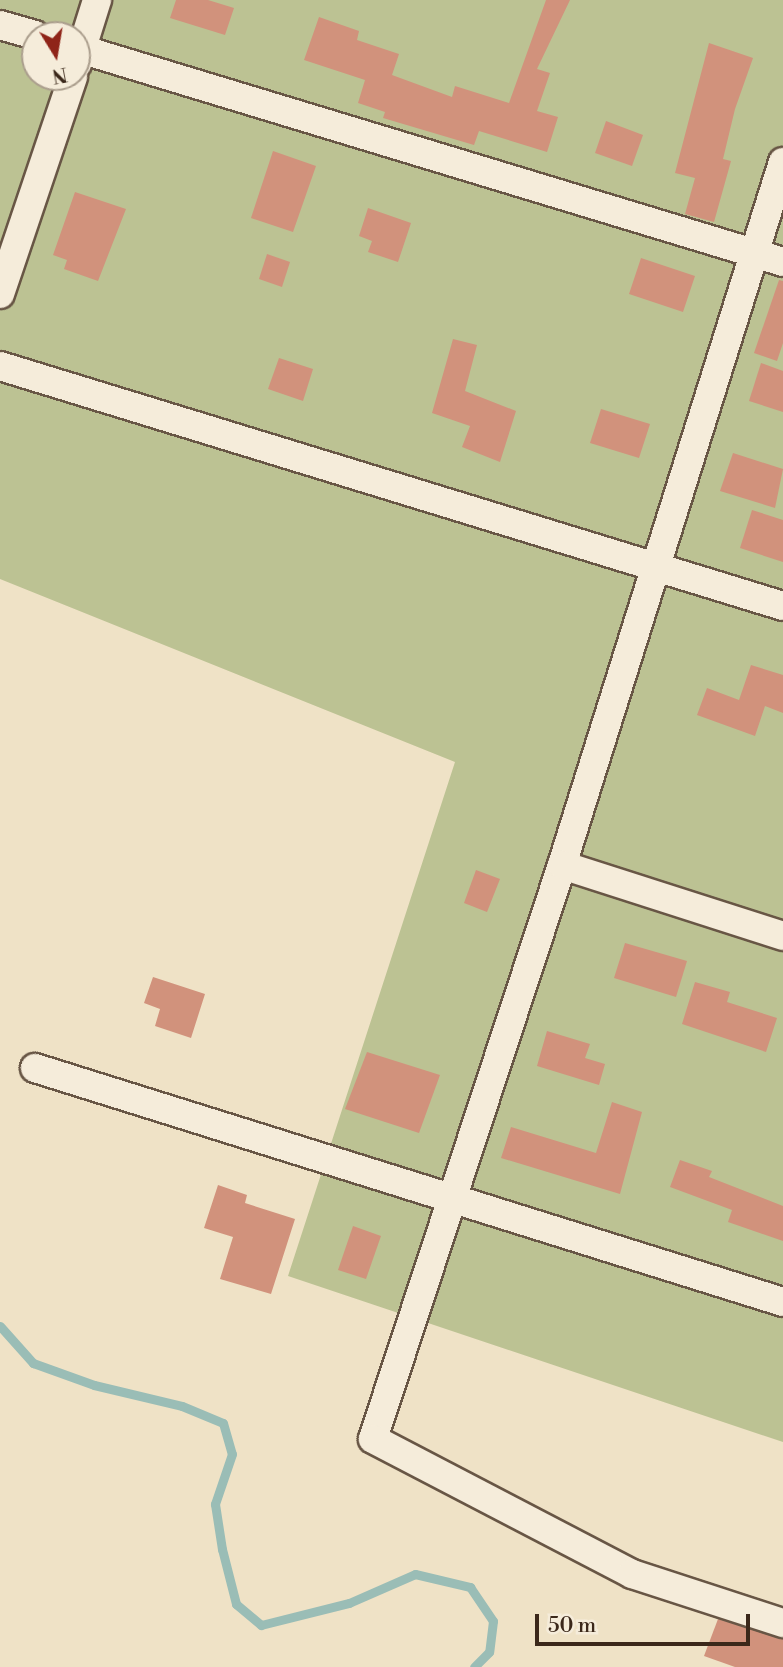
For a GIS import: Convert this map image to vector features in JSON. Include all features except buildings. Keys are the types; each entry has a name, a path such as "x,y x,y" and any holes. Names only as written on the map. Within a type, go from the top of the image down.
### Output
{"street":[{"path":"90,21 97,0"},
{"path":"0,24 21,31"},
{"path":"91,58 783,262"},
{"path":"0,294 68,91"},
{"path":"783,162 658,567 373,1440 632,1574 783,1623"},
{"path":"0,366 783,606"},
{"path":"562,865 783,936"},
{"path":"35,1068 783,1302"}],"green space":[{"path":"0,0 783,0 783,1442 288,1276 455,762 0,579"}],"waterway":[{"path":"0,1326 33,1363 94,1385 182,1406 223,1423 232,1454 215,1504 222,1549 236,1604 261,1625 349,1603 415,1574 470,1587 493,1621 489,1652 474,1667"}]}
